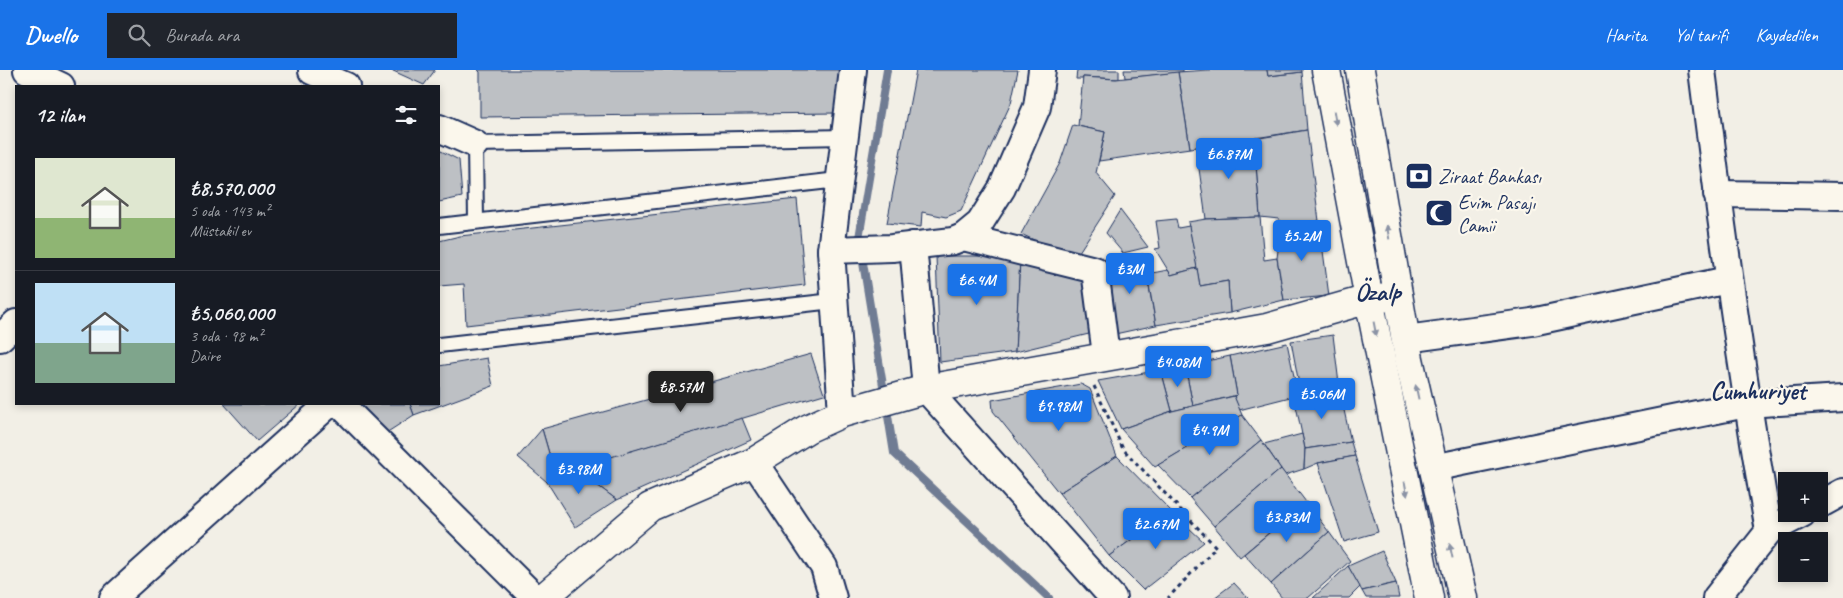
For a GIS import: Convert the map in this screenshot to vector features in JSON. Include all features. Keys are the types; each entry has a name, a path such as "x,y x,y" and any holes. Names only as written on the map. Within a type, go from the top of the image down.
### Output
{"main road":[{"path":"1326,70 1369,300 1429,598"},
{"path":"1360,70 1406,338 1463,598"},
{"path":"543,598 650,507 754,462 807,429 842,413 926,389 1267,328 1369,300 1398,296"}],"street":[{"path":"27,70 59,85"},
{"path":"842,413 831,250 838,180 853,70"},
{"path":"831,250 952,241 962,237 980,223 1002,188 1037,107 1042,70"},
{"path":"1702,70 1728,280 1746,404 1769,531"},
{"path":"309,76 342,85"},
{"path":"440,128 475,144"},
{"path":"1717,194 1843,196"},
{"path":"962,237 1095,270 1094,358"},
{"path":"913,245 926,389 1113,598"},
{"path":"1406,338 1532,322 1728,280"},
{"path":"0,338 15,324"},
{"path":"1433,468 1746,404 1843,398"},
{"path":"113,598 328,405"},
{"path":"341,405 535,598"},
{"path":"754,462 824,567 833,598"},
{"path":"1828,500 1843,492"},
{"path":"1716,598 1769,531 1786,522"}],"lane":[{"path":"476,220 475,144 845,137"},
{"path":"440,226 476,220 838,180"},
{"path":"440,346 833,301"}],"path":[{"path":"1094,358 1123,449 1216,547 1168,598"}],"building":[{"path":"391,70 435,70 424,85"},
{"path":"478,70 839,70 837,113 480,117 480,72"},
{"path":"916,70 1018,70 1011,103 961,211 946,217 922,212 921,227 887,223"},
{"path":"1077,70 1119,70 1119,79 1083,77 1083,79 1076,79"},
{"path":"1124,70 1183,70 1183,72 1125,78"},
{"path":"1267,70 1268,76 1302,72 1307,130 1190,148 1178,72"},
{"path":"1267,70 1302,70 1302,72 1268,76"},
{"path":"1178,72 1190,148 1099,161 1105,132 1078,126 1083,77 1116,79"},
{"path":"1073,125 1105,132 1096,173 1115,196 1079,252 1047,246 1021,234 1060,163"},
{"path":"1307,130 1319,221 1281,227 1279,219 1260,217 1254,139"},
{"path":"1254,139 1260,217 1206,219 1196,147"},
{"path":"440,150 459,160 462,197 440,202"},
{"path":"797,199 805,285 466,325 464,284 440,286 440,241 460,236"},
{"path":"1120,210 1148,247 1123,253 1106,233"},
{"path":"1260,217 1264,260 1277,258 1284,300 1230,313 1228,281 1200,286 1188,222 1206,219"},
{"path":"1176,219 1178,228 1189,226 1197,268 1171,275 1155,249 1160,248 1156,221"},
{"path":"1319,221 1329,296 1284,300 1277,258 1281,227"},
{"path":"1143,254 1156,325 1115,334 1107,263"},
{"path":"936,256 1018,256 1020,260 1015,352 940,362"},
{"path":"1020,260 1083,276 1093,333 1015,352"},
{"path":"1197,268 1200,286 1228,281 1230,313 1156,325 1147,274 1168,270 1171,275"},
{"path":"1333,335 1340,392 1301,395 1291,341"},
{"path":"1287,343 1298,395 1239,410 1234,396 1237,395 1230,356"},
{"path":"811,354 824,394 555,474 542,429"},
{"path":"1230,356 1237,395 1193,406 1185,366"},
{"path":"487,358 493,386 414,415 410,405 440,405 440,366"},
{"path":"1185,366 1193,406 1172,411 1161,370"},
{"path":"1161,370 1172,411 1121,429 1098,381"},
{"path":"1081,384 1090,389 1117,456 1059,493 993,411 992,400"},
{"path":"1340,392 1351,442 1305,449 1294,396"},
{"path":"1234,396 1242,415 1155,467 1121,429 1172,411"},
{"path":"225,405 299,405 257,441"},
{"path":"361,405 410,405 414,415 386,433"},
{"path":"1242,415 1261,440 1190,498 1158,465"},
{"path":"742,418 751,440 617,500 574,468"},
{"path":"542,429 555,474 547,482 518,457"},
{"path":"1302,434 1305,449 1304,469 1285,475 1264,444"},
{"path":"1261,440 1281,469 1214,526 1190,498"},
{"path":"1351,442 1355,456 1318,463 1304,469 1305,449"},
{"path":"1117,456 1171,511 1109,556 1059,493"},
{"path":"1355,456 1378,532 1344,542 1318,463"},
{"path":"574,468 617,500 575,527 547,482 555,474"},
{"path":"1281,469 1306,502 1240,557 1214,526"},
{"path":"1306,502 1329,532 1271,584 1244,554"},
{"path":"1171,511 1204,542 1143,590 1109,556"},
{"path":"1329,532 1350,561 1308,598 1282,598 1271,584"},
{"path":"1382,551 1396,583 1362,591 1348,566"},
{"path":"1348,566 1360,587 1349,598 1313,598"},
{"path":"1234,583 1248,598 1214,598"},
{"path":"1396,583 1399,598 1366,598 1362,591"}],"waterway":[{"path":"887,70 859,238 894,453 1049,598"}],"place":[{"name":"Ziraat Bankası","path":"1419,176"},
{"name":"Evim Pasajı Camii","path":"1439,213"}],"district":[{"name":"Özalp","path":"1378,291"},
{"name":"Cumhuriyet","path":"1758,390"}]}
